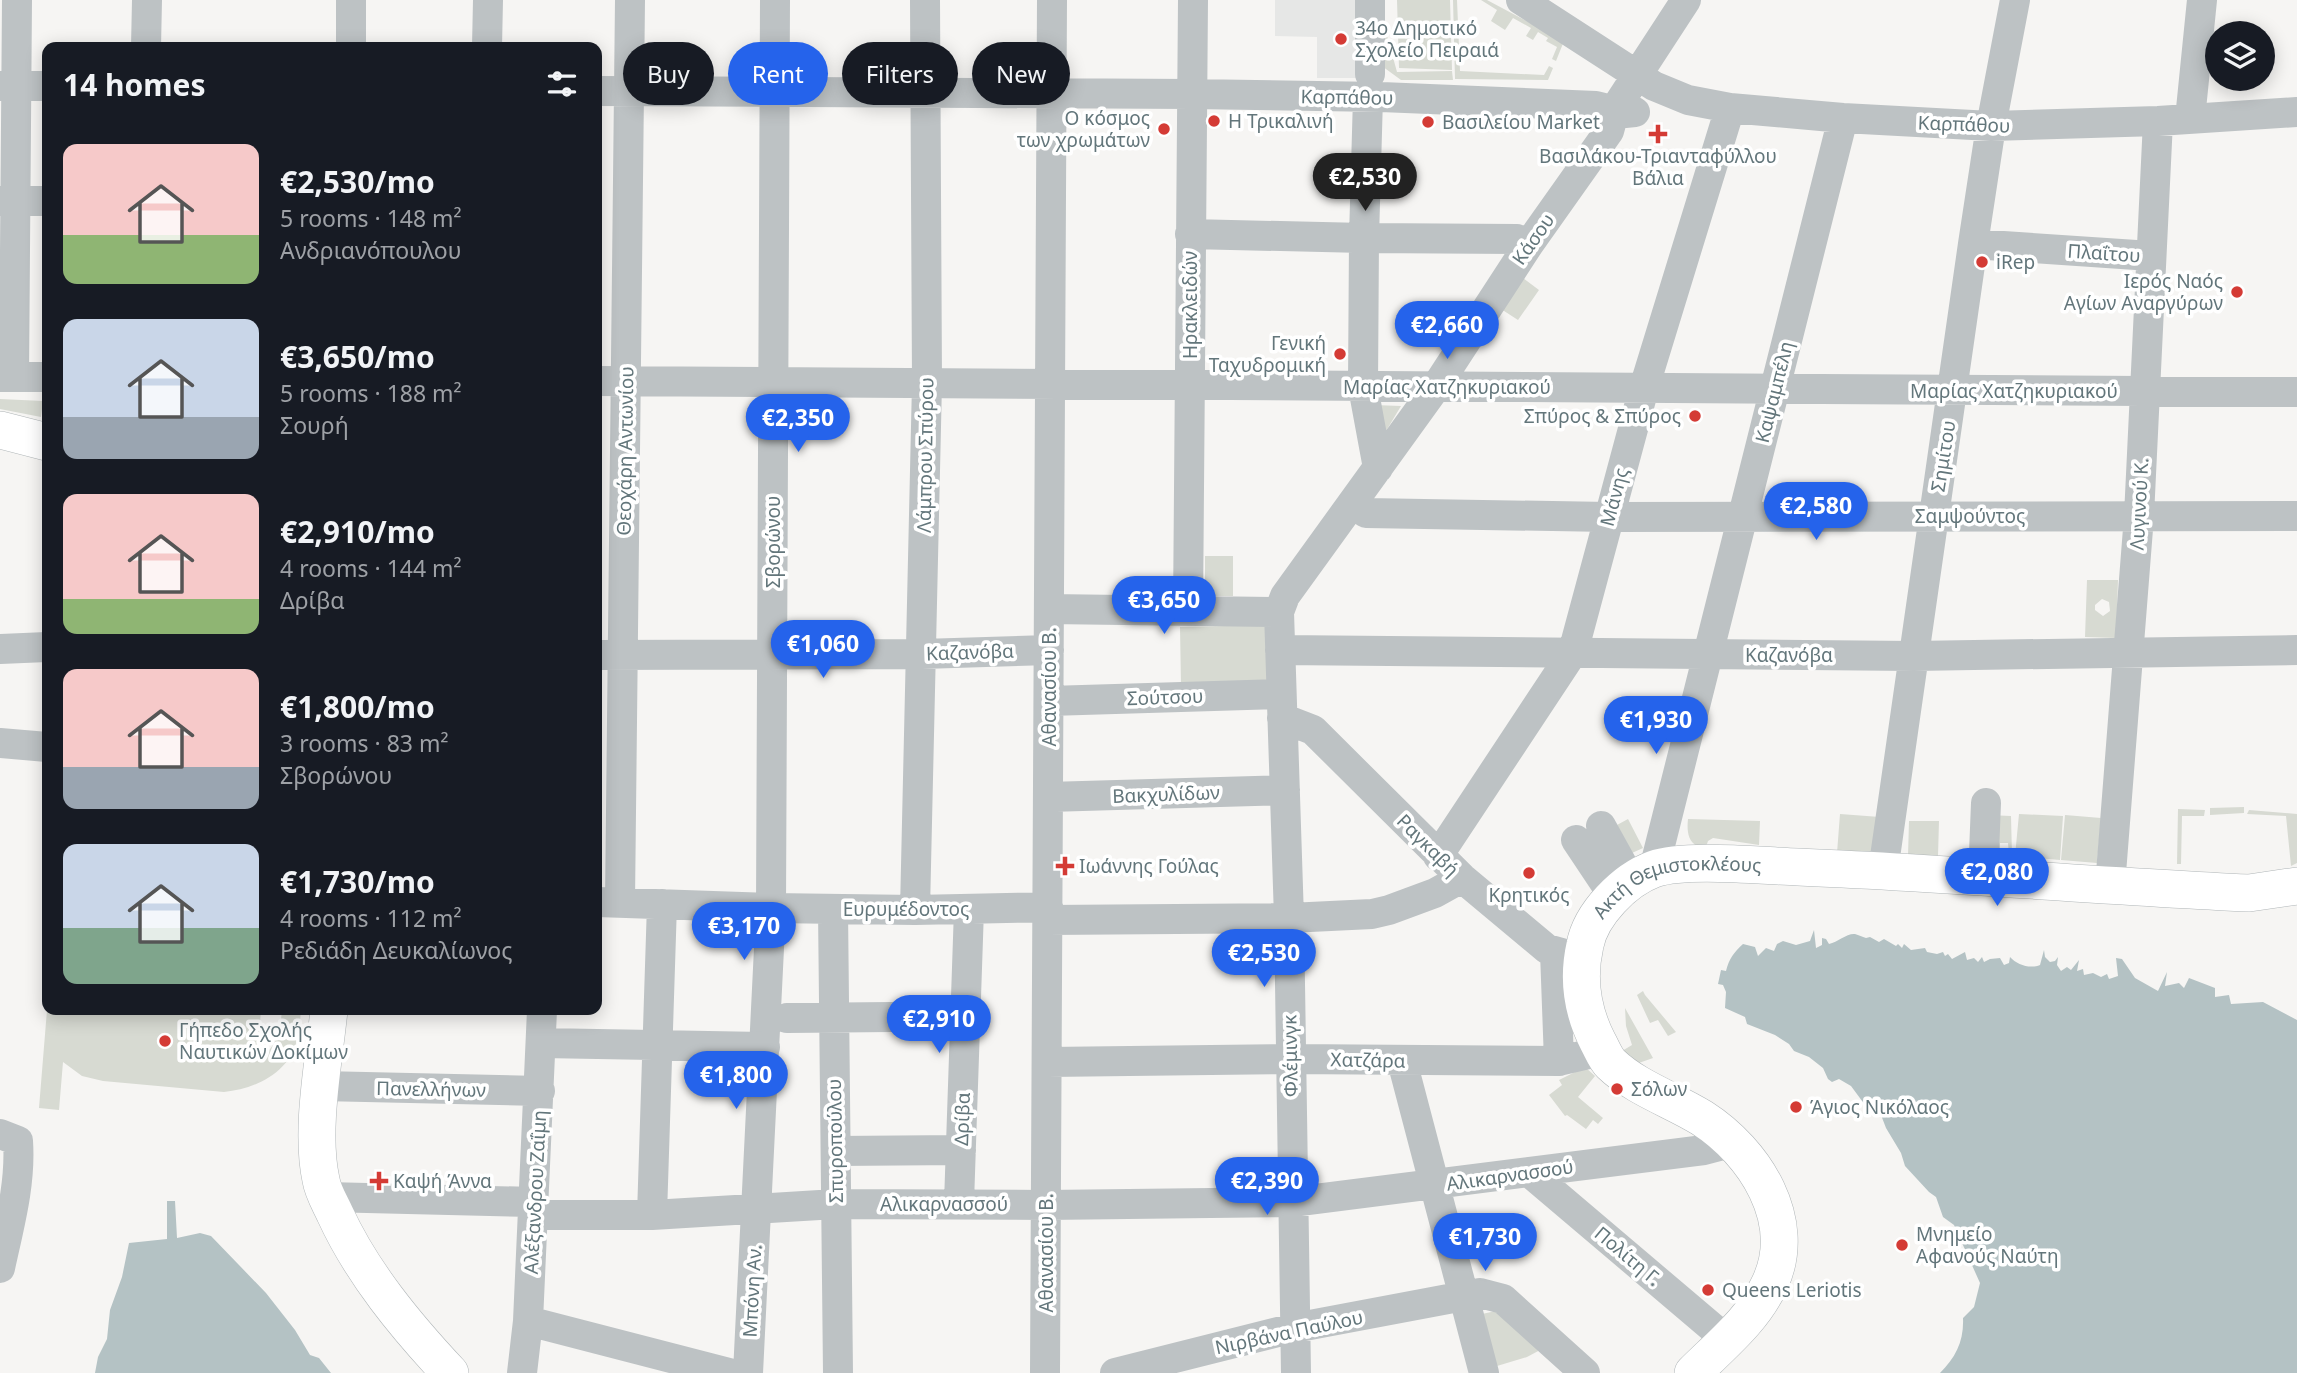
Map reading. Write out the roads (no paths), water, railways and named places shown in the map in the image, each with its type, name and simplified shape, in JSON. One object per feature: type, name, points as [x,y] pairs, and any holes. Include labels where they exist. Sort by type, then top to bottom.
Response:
[{"type":"main road","points":[[0,430],[42,441]]},
{"type":"main road","name":"Ακτή Θεμιστοκλέους","points":[[1693,1373],[1753,1311],[1770,1285],[1779,1248],[1779,1227],[1767,1191],[1753,1168],[1729,1141],[1704,1119],[1627,1076],[1611,1064],[1589,1024],[1583,1005],[1581,984],[1569,955],[1585,942],[1599,913],[1633,883],[1692,864],[1883,871],[2249,893],[2297,886]]},
{"type":"main road","points":[[328,1015],[321,1086],[318,1160],[321,1182],[349,1244],[412,1330],[450,1373]]},
{"type":"street","points":[[17,0],[8,86],[7,377],[42,377]]},
{"type":"street","points":[[146,42],[147,0]]},
{"type":"street","points":[[351,0],[351,42]]},
{"type":"street","points":[[487,42],[488,0]]},
{"type":"street","name":"Θεοχάρη Αντωνίου","points":[[630,0],[630,42]]},
{"type":"street","name":"Σβορώνου","points":[[775,0],[775,42]]},
{"type":"street","name":"Λάμπρου Σπύρου","points":[[925,0],[925,42]]},
{"type":"street","name":"Αθανασίου Β.","points":[[1052,0],[1052,42]]},
{"type":"street","name":"Ηρακλειδών","points":[[1188,611],[1193,0]]},
{"type":"street","points":[[1370,0],[1363,238],[1363,387],[1378,468]]},
{"type":"street","name":"Καρπάθου","points":[[1521,0],[1646,80],[1688,100],[1730,108],[1991,127],[2158,121],[2297,112]]},
{"type":"street","name":"Κάσου","points":[[1279,612],[1286,596],[1436,387],[1529,244],[1609,131],[1615,110],[1646,80],[1686,0]]},
{"type":"street","name":"Σημίτου","points":[[1883,871],[1973,244],[1991,127],[2015,0]]},
{"type":"street","points":[[2190,119],[2202,0]]},
{"type":"street","points":[[8,86],[42,86]]},
{"type":"street","name":"Καρπάθου","points":[[1070,93],[1191,94],[1369,86],[1552,105],[1596,106],[1615,110]]},
{"type":"street","name":"Καρπάθου","points":[[602,91],[623,92]]},
{"type":"street","name":"Θεοχάρη Αντωνίου","points":[[608,902],[611,381],[628,105]]},
{"type":"street","name":"Σβορώνου","points":[[756,1209],[771,908],[775,105]]},
{"type":"street","name":"Λάμπρου Σπύρου","points":[[915,910],[927,383],[925,105]]},
{"type":"street","name":"Αθανασίου Β.","points":[[1045,1373],[1052,105]]},
{"type":"street","name":"Μάνης","points":[[1438,856],[1573,652],[1644,388],[1730,108]]},
{"type":"street","name":"Καψαμπέλη","points":[[1633,883],[1709,655],[1843,118]]},
{"type":"street","name":"Λυγινού Κ.","points":[[2109,886],[2139,516],[2158,121]]},
{"type":"street","points":[[8,201],[42,201]]},
{"type":"street","points":[[1190,234],[1517,239],[1529,244]]},
{"type":"street","name":"Πλαΐτου","points":[[1973,244],[2151,256]]},
{"type":"street","name":"Μαρίας Χατζηκυριακού","points":[[611,381],[2297,393]]},
{"type":"street","name":"Σαμψούντος","points":[[1352,504],[1366,513],[1609,517],[2297,516]]},
{"type":"street","points":[[1049,609],[1279,612]]},
{"type":"street","name":"Φλέμινγκ","points":[[1279,612],[1289,918],[1296,1373]]},
{"type":"street","points":[[0,649],[42,647]]},
{"type":"street","name":"Καζανόβα","points":[[610,655],[922,654],[1049,650]]},
{"type":"street","name":"Καζανόβα","points":[[1280,650],[1914,656],[2297,650]]},
{"type":"street","name":"Σούτσου","points":[[1049,701],[1282,706]]},
{"type":"street","name":"Ραγκαβή","points":[[1282,706],[1312,730],[1462,878],[1547,949],[1569,955]]},
{"type":"street","points":[[0,743],[42,747]]},
{"type":"street","name":"Βακχυλίδων","points":[[1048,797],[1285,790]]},
{"type":"street","points":[[1986,803],[1994,878]]},
{"type":"street","points":[[1589,833],[1633,883]]},
{"type":"street","points":[[1994,878],[2004,843]]},
{"type":"street","name":"Ευρυμέδοντος","points":[[608,902],[771,908],[969,908],[1048,913],[1289,918],[1344,916],[1389,910],[1435,893],[1462,878]]},
{"type":"street","points":[[652,1215],[662,904]]},
{"type":"street","name":"Δρίβα","points":[[960,1203],[969,908]]},
{"type":"street","name":"Σπυροπούλου","points":[[833,909],[838,1373]]},
{"type":"street","points":[[1559,1061],[1569,955]]},
{"type":"street","name":"Αλέξανδρου Ζαΐμη","points":[[522,1373],[528,1321],[542,1015]]},
{"type":"street","points":[[787,1017],[892,1017]]},
{"type":"street","points":[[542,1043],[765,1047]]},
{"type":"street","name":"Χατζάρα","points":[[1048,1062],[1290,1059],[1559,1061],[1602,1051]]},
{"type":"street","points":[[1402,1060],[1484,1373]]},
{"type":"street","name":"Πανελλήνων","points":[[321,1086],[540,1091]]},
{"type":"street","points":[[0,1133],[18,1141],[19,1164],[14,1204],[0,1268]]},
{"type":"street","name":"Αλικαρνασσού","points":[[327,1196],[652,1215],[836,1204],[1292,1202],[1704,1150],[1729,1141]]},
{"type":"street","points":[[836,1151],[961,1150]]},
{"type":"street","name":"Πολίτη Γ.","points":[[1529,1172],[1727,1340]]},
{"type":"street","name":"Μπόνη Αν.","points":[[748,1373],[756,1209]]},
{"type":"street","name":"Νιρβάνα Παύλου","points":[[1115,1373],[1146,1369],[1294,1328],[1480,1293],[1503,1299],[1585,1373]]},
{"type":"street","points":[[528,1321],[729,1373]]},
{"type":"place","name":"34ο Δημοτικό Σχολείο Πειραιά","points":[[1341,39]]},
{"type":"place","name":"Η Τρικαλινή","points":[[1214,121]]},
{"type":"place","name":"Βασιλείου Market","points":[[1428,122]]},
{"type":"place","name":"Ο κόσμος των χρωμάτων","points":[[1164,129]]},
{"type":"place","name":"Βασιλάκου-Τριανταφύλλου Βάλια","points":[[1658,134]]},
{"type":"place","name":"iRep","points":[[1982,262]]},
{"type":"place","name":"Ιερός Ναός Αγίων Αναργύρων","points":[[2237,292]]},
{"type":"place","name":"Γενική Ταχυδρομική","points":[[1340,354]]},
{"type":"place","name":"Σπύρος & Σπύρος","points":[[1695,416]]},
{"type":"place","name":"Ιωάννης Γούλας","points":[[1065,866]]},
{"type":"place","name":"Κρητικός","points":[[1529,873]]},
{"type":"place","name":"Γήπεδο Σχολής Ναυτικών Δοκίμων","points":[[165,1041]]},
{"type":"place","name":"Σόλων","points":[[1617,1089]]},
{"type":"place","name":"Άγιος Νικόλαος","points":[[1796,1107]]},
{"type":"place","name":"Καψή Άννα","points":[[379,1181]]},
{"type":"place","name":"Μνημείο Αφανούς Ναύτη","points":[[1902,1245]]},
{"type":"place","name":"Queens Leriotis","points":[[1708,1290]]}]
